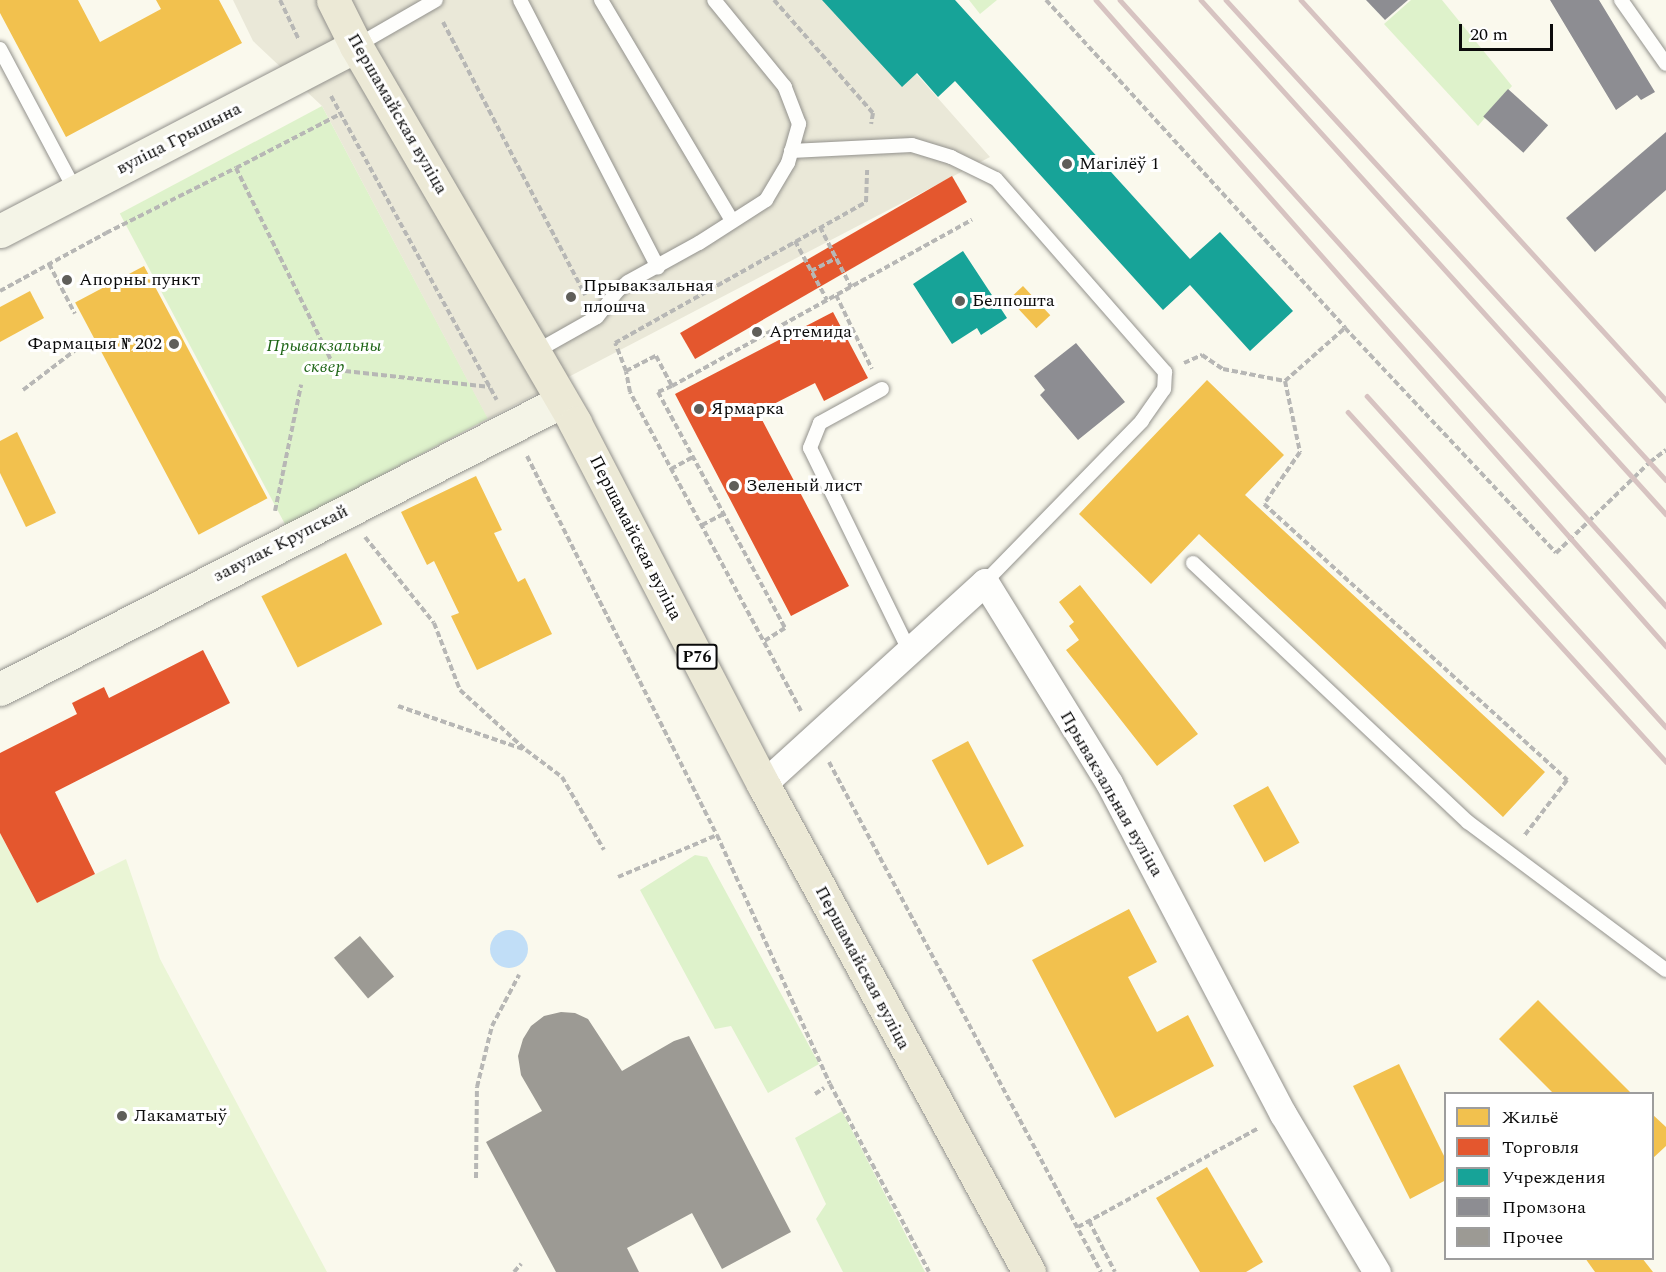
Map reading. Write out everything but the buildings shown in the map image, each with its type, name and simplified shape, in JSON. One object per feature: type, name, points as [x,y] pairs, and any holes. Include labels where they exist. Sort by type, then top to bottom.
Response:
[{"type":"main road","name":"Першамайская вуліца","points":[[333,0],[356,46],[562,401],[763,784],[1029,1272]]},
{"type":"main road","name":"вуліца Грышына","points":[[0,231],[356,46]]},
{"type":"main road","name":"завулак Крупскай","points":[[0,689],[267,551],[518,439],[562,401]]},
{"type":"street","points":[[763,784],[985,582]]},
{"type":"street","name":"Прывакзальная вуліца","points":[[985,582],[1109,783],[1283,1114],[1377,1272]]},
{"type":"lane","points":[[520,0],[658,267]]},
{"type":"lane","points":[[601,0],[732,221]]},
{"type":"lane","points":[[535,352],[597,316],[617,291],[766,200],[788,163],[799,124],[785,87],[714,0]]},
{"type":"lane","points":[[1621,0],[1666,64]]},
{"type":"lane","points":[[356,46],[434,1]]},
{"type":"lane","points":[[0,49],[76,192]]},
{"type":"lane","points":[[791,151],[912,145],[951,158],[996,179],[1165,372],[1164,389],[1142,421],[985,582]]},
{"type":"lane","points":[[882,389],[820,423],[810,448],[909,652]]},
{"type":"lane","points":[[1193,563],[1468,822],[1666,970]]},
{"type":"path","points":[[280,0],[315,69],[342,113],[518,439],[717,835],[830,1084],[929,1272]]},
{"type":"path","points":[[1046,0],[1345,328],[1556,553],[1650,462],[1666,450]]},
{"type":"path","points":[[434,1],[597,316],[615,343]]},
{"type":"path","points":[[0,291],[106,233],[342,113]]},
{"type":"path","points":[[236,168],[336,370],[490,387]]},
{"type":"path","points":[[764,640],[785,628],[658,392],[972,220]]},
{"type":"path","points":[[820,227],[851,287]]},
{"type":"path","points":[[795,241],[826,300]]},
{"type":"path","points":[[811,271],[836,258]]},
{"type":"path","points":[[49,264],[75,314]]},
{"type":"path","points":[[836,295],[882,389]]},
{"type":"path","points":[[1285,381],[1345,328]]},
{"type":"path","points":[[23,390],[87,341]]},
{"type":"path","points":[[1165,372],[1202,354],[1223,369],[1285,381]]},
{"type":"path","points":[[626,370],[656,356],[672,386]]},
{"type":"path","points":[[1285,381],[1300,452],[1264,504],[1567,780],[1511,853]]},
{"type":"path","points":[[267,551],[301,385]]},
{"type":"path","points":[[630,392],[1101,1272]]},
{"type":"path","points":[[671,469],[693,456]]},
{"type":"path","points":[[702,525],[724,513]]},
{"type":"path","points":[[363,534],[434,623],[460,690],[526,750],[562,777],[604,850]]},
{"type":"path","points":[[398,706],[526,750]]},
{"type":"path","points":[[618,877],[717,835]]},
{"type":"path","points":[[476,1178],[477,1086],[492,1026],[519,975]]},
{"type":"path","points":[[815,1094],[824,1089]]},
{"type":"path","points":[[1078,1227],[1283,1114]]},
{"type":"path","points":[[1089,1221],[1115,1272]]},
{"type":"path","points":[[514,1272],[521,1264]]},
{"type":"green space","points":[[969,0],[997,0],[980,14]]},
{"type":"green space","points":[[1411,0],[1442,0],[1512,86],[1478,126],[1384,24]]},
{"type":"green space","name":"Прывакзальны сквер","points":[[322,106],[488,419],[286,526],[120,214]]},
{"type":"green space","name":"Лакаматыў","points":[[0,833],[37,903],[126,859],[160,959],[327,1272],[0,1272]]},
{"type":"green space","points":[[695,855],[707,857],[819,1064],[768,1093],[731,1026],[715,1029],[640,890]]},
{"type":"green space","points":[[842,1111],[925,1272],[843,1272],[816,1219],[826,1204],[795,1138]]},
{"type":"shaded area","name":"Прывакзальная плошча","points":[[233,0],[851,0],[990,157],[488,419],[322,106],[253,41]]},
{"type":"water","points":[[509,930],[516,931],[522,936],[527,942],[527,956],[522,962],[516,967],[509,968],[502,967],[496,962],[491,956],[490,949],[491,942],[496,936],[502,931]]},
{"type":"railway","points":[[1096,0],[1666,646]]},
{"type":"railway","points":[[1120,0],[1666,606]]},
{"type":"railway","points":[[1201,0],[1666,514]]},
{"type":"railway","points":[[1226,0],[1666,480]]},
{"type":"railway","points":[[1301,0],[1666,400]]},
{"type":"railway","points":[[1367,396],[1666,727]]},
{"type":"railway","points":[[1348,412],[1666,762]]},
{"type":"place","name":"Магілёў 1","points":[[1067,164]]},
{"type":"place","name":"Апорны пункт","points":[[67,280]]},
{"type":"place","name":"Прывакзальная плошча","points":[[571,297]]},
{"type":"place","name":"Белпошта","points":[[960,301]]},
{"type":"place","name":"Артемида","points":[[757,332]]},
{"type":"place","name":"Фармацыя № 202","points":[[174,344]]},
{"type":"place","name":"Ярмарка","points":[[699,409]]},
{"type":"place","name":"Зеленый лист","points":[[734,486]]},
{"type":"place","name":"Лакаматыў","points":[[122,1116]]}]
